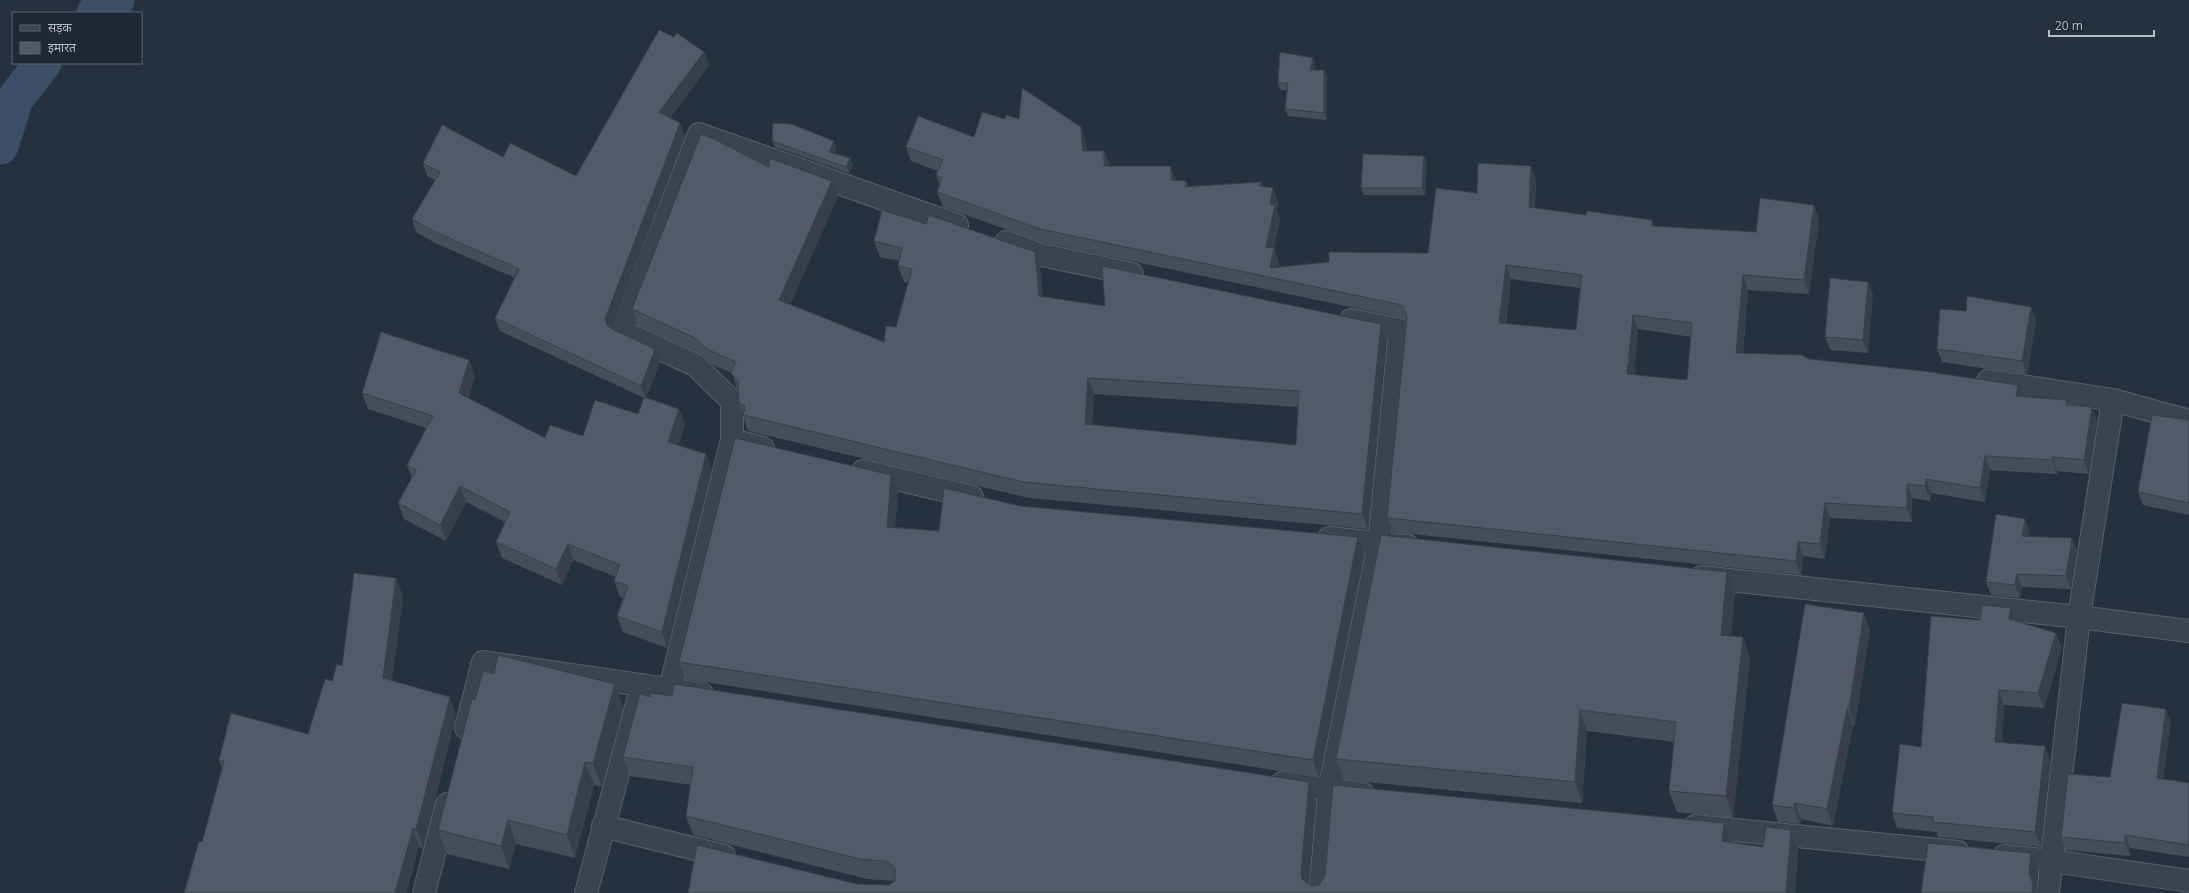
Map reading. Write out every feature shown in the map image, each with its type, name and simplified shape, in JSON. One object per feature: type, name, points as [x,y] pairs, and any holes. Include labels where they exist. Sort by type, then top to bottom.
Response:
[{"type":"street","points":[[670,689],[732,440],[732,401],[695,365],[622,331],[699,134],[1042,255],[1151,278]]},
{"type":"street","points":[[1320,893],[1329,791],[1379,543],[1400,330],[1330,315]]},
{"type":"street","points":[[1967,378],[2113,400],[2189,421]]},
{"type":"street","points":[[2048,893],[2079,617],[2113,400]]},
{"type":"street","points":[[732,440],[779,451]]},
{"type":"street","points":[[841,466],[988,501]]},
{"type":"street","points":[[1311,536],[1427,548]]},
{"type":"street","points":[[1682,575],[2079,617],[2189,631]]},
{"type":"street","points":[[462,747],[483,662],[725,697]]},
{"type":"street","points":[[586,893],[642,684]]},
{"type":"street","points":[[1259,780],[1329,791],[1385,796]]},
{"type":"street","points":[[424,893],[452,785]]},
{"type":"street","points":[[1678,825],[2052,861],[2189,881]]},
{"type":"street","points":[[603,826],[741,860]]},
{"type":"building","points":[[659,30],[674,37],[677,33],[704,52],[659,112],[680,123],[605,319],[607,325],[612,329],[655,349],[641,386],[495,318],[519,269],[431,230],[412,219],[440,172],[423,163],[442,125],[503,157],[510,143],[576,176]]},
{"type":"building","points":[[1280,52],[1313,58],[1310,70],[1324,70],[1324,113],[1285,109],[1288,83],[1278,83]]},
{"type":"building","points":[[1022,88],[1081,127],[1083,151],[1104,151],[1104,166],[1171,166],[1171,180],[1186,181],[1185,187],[1261,182],[1259,186],[1273,188],[1270,204],[1275,205],[1266,247],[1274,248],[1270,268],[1329,262],[1329,252],[1428,253],[1436,188],[1477,193],[1478,163],[1531,166],[1529,207],[1586,215],[1587,211],[1652,220],[1652,226],[1756,232],[1760,198],[1814,205],[1804,280],[1743,275],[1736,353],[1801,355],[1809,359],[1923,371],[2018,385],[2016,396],[2066,400],[2066,405],[2092,407],[2084,460],[2052,457],[2052,460],[1985,456],[1980,488],[1926,479],[1925,486],[1907,484],[1907,508],[1825,503],[1820,544],[1798,542],[1796,561],[1387,518],[1407,317],[1403,306],[1040,229],[937,192],[942,178],[936,175],[943,160],[906,147],[918,116],[974,137],[982,112],[1005,119],[1006,115],[1019,119]],"holes":[[[1506,265],[1582,275],[1576,330],[1499,323]],[[1633,315],[1692,323],[1687,380],[1627,374]]]},
{"type":"building","points":[[773,123],[791,124],[834,141],[829,152],[850,158],[846,167],[772,141]]},
{"type":"building","points":[[701,134],[769,167],[769,158],[832,181],[779,300],[884,342],[886,326],[896,327],[912,269],[898,266],[902,248],[874,241],[882,210],[926,224],[929,215],[1035,252],[1039,296],[1105,306],[1102,266],[1381,324],[1362,514],[1023,482],[743,415],[745,406],[739,403],[738,381],[731,373],[736,362],[707,349],[695,338],[632,309]],"holes":[[[1088,378],[1299,391],[1296,445],[1085,424]]]},
{"type":"building","points":[[1363,154],[1424,156],[1422,188],[1361,188]]},
{"type":"building","points":[[1830,278],[1868,282],[1863,340],[1825,337]]},
{"type":"building","points":[[1967,296],[2031,307],[2022,361],[1937,349],[1940,309],[1966,311]]},
{"type":"building","points":[[381,332],[469,360],[459,393],[545,438],[550,425],[583,436],[595,400],[638,414],[644,397],[679,409],[668,442],[706,454],[662,632],[617,616],[628,586],[614,581],[620,565],[568,544],[556,569],[496,542],[510,512],[460,486],[440,525],[398,503],[416,470],[407,465],[433,416],[362,393]]},
{"type":"building","points":[[2152,415],[2189,420],[2189,503],[2138,492]]},
{"type":"building","points":[[735,438],[891,475],[887,527],[939,531],[944,488],[1020,506],[1358,537],[1313,760],[679,662]]},
{"type":"building","points":[[1996,514],[2025,519],[2022,536],[2072,538],[2066,576],[2017,574],[2015,585],[1986,582]]},
{"type":"building","points":[[1381,535],[1727,572],[1721,635],[1743,637],[1726,796],[1669,791],[1676,722],[1580,710],[1575,782],[1336,759]]},
{"type":"building","points":[[354,573],[396,578],[383,678],[450,697],[416,829],[413,828],[395,893],[184,893],[199,841],[202,842],[224,761],[219,760],[231,713],[308,734],[325,679],[332,681],[337,664],[342,666]]},
{"type":"building","points":[[1805,604],[1864,613],[1849,709],[1847,709],[1827,809],[1795,803],[1794,808],[1772,805]]},
{"type":"building","points":[[1982,605],[2011,608],[2009,619],[2056,633],[2038,693],[1999,690],[1995,742],[2045,746],[2035,832],[1933,822],[1933,817],[1892,813],[1900,744],[1921,747],[1931,616],[1980,620]]},
{"type":"building","points":[[498,655],[615,684],[593,763],[585,762],[567,835],[508,820],[501,846],[438,830],[472,699],[475,700],[483,671],[494,674]]},
{"type":"building","points":[[674,684],[1309,782],[1301,873],[1302,879],[1312,886],[1319,885],[1325,875],[1333,785],[1724,823],[1722,841],[1763,847],[1766,827],[1791,830],[1786,893],[688,893],[697,845],[857,884],[889,885],[895,881],[895,869],[891,864],[885,861],[860,859],[686,816],[693,767],[623,757],[640,694],[650,697],[651,693],[672,696]]},
{"type":"building","points":[[2122,703],[2166,709],[2157,778],[2189,783],[2189,845],[2125,835],[2125,843],[2061,837],[2068,774],[2110,777]]},
{"type":"building","points":[[1928,843],[2031,853],[2029,873],[2033,884],[2032,893],[1921,893]]},
{"type":"waterway","points":[[97,12],[116,0]]},
{"type":"waterway","points":[[0,146],[15,99],[42,64]]}]
